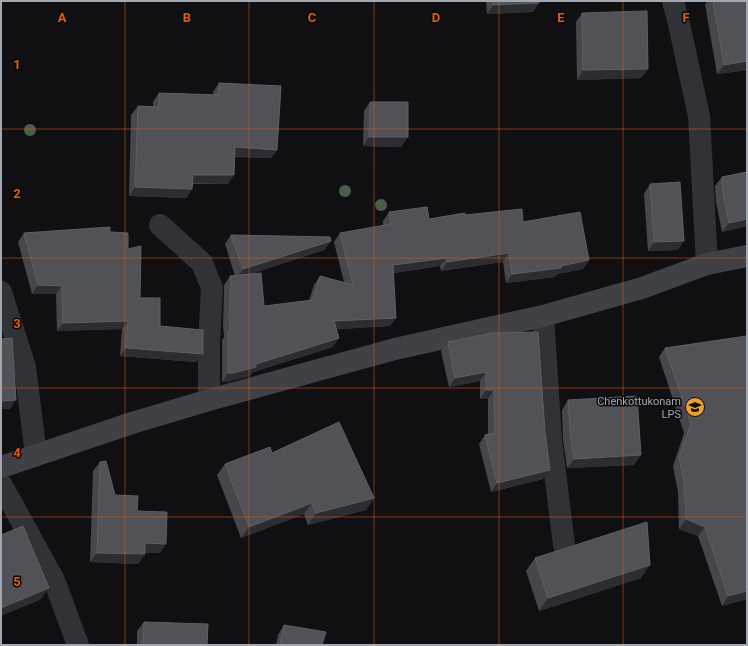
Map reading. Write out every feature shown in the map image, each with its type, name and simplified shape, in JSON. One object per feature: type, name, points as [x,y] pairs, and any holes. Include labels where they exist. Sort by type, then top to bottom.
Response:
[{"type":"main road","points":[[1,466],[132,423],[209,400],[395,349],[543,316],[642,288],[707,264],[747,256]]},
{"type":"street","points":[[673,1],[699,116],[707,264]]},
{"type":"street","points":[[160,225],[202,263],[212,288],[209,344],[209,400]]},
{"type":"street","points":[[1,292],[25,367],[36,455]]},
{"type":"street","points":[[543,316],[551,440],[564,545]]},
{"type":"street","points":[[1,484],[54,580],[78,645]]},
{"type":"building","points":[[493,1],[539,1],[539,3],[493,5]]},
{"type":"building","points":[[713,1],[747,1],[747,61],[724,65]]},
{"type":"building","points":[[647,11],[648,69],[583,70],[582,13]]},
{"type":"building","points":[[219,83],[281,86],[277,150],[235,147],[234,175],[193,175],[192,189],[135,187],[138,106],[159,107],[159,93],[219,95]]},
{"type":"building","points":[[370,102],[408,102],[408,137],[369,137]]},
{"type":"building","points":[[747,172],[747,219],[729,223],[723,193],[722,177]]},
{"type":"building","points":[[680,182],[684,241],[654,242],[650,184]]},
{"type":"building","points":[[427,207],[429,219],[465,213],[465,215],[522,209],[523,222],[580,212],[589,260],[561,266],[561,268],[512,274],[509,253],[447,262],[447,258],[393,265],[396,318],[334,321],[339,338],[256,364],[256,367],[228,373],[230,276],[261,273],[264,306],[313,300],[320,276],[353,285],[340,233],[391,224],[389,212]]},
{"type":"building","points":[[110,227],[110,232],[128,233],[128,249],[141,246],[140,298],[160,298],[160,326],[203,330],[203,354],[126,348],[128,321],[63,323],[62,286],[38,285],[24,233]]},
{"type":"building","points":[[231,235],[330,237],[331,241],[243,269]]},
{"type":"building","points":[[538,332],[545,432],[550,470],[497,483],[485,435],[495,433],[494,390],[486,390],[486,372],[455,378],[448,342],[492,333]]},
{"type":"building","points":[[747,336],[747,591],[728,596],[705,527],[686,519],[684,482],[679,457],[691,424],[665,348]]},
{"type":"building","points":[[12,338],[16,400],[1,401],[1,339]]},
{"type":"building","points":[[637,396],[641,455],[574,459],[568,400]]},
{"type":"building","points":[[339,422],[374,498],[316,513],[312,503],[249,527],[225,464],[270,447],[272,453]]},
{"type":"building","points":[[106,461],[115,495],[138,496],[137,511],[167,512],[166,544],[145,543],[145,554],[97,553],[100,462]]},
{"type":"building","points":[[647,522],[650,565],[548,598],[535,558]]},
{"type":"building","points":[[23,526],[49,588],[1,608],[1,535]]},
{"type":"building","points":[[144,622],[208,624],[207,645],[143,645]]},
{"type":"building","points":[[284,625],[326,632],[322,645],[280,645]]},
{"type":"place","name":"Chenkottukonam LPS","points":[[695,407]]}]
